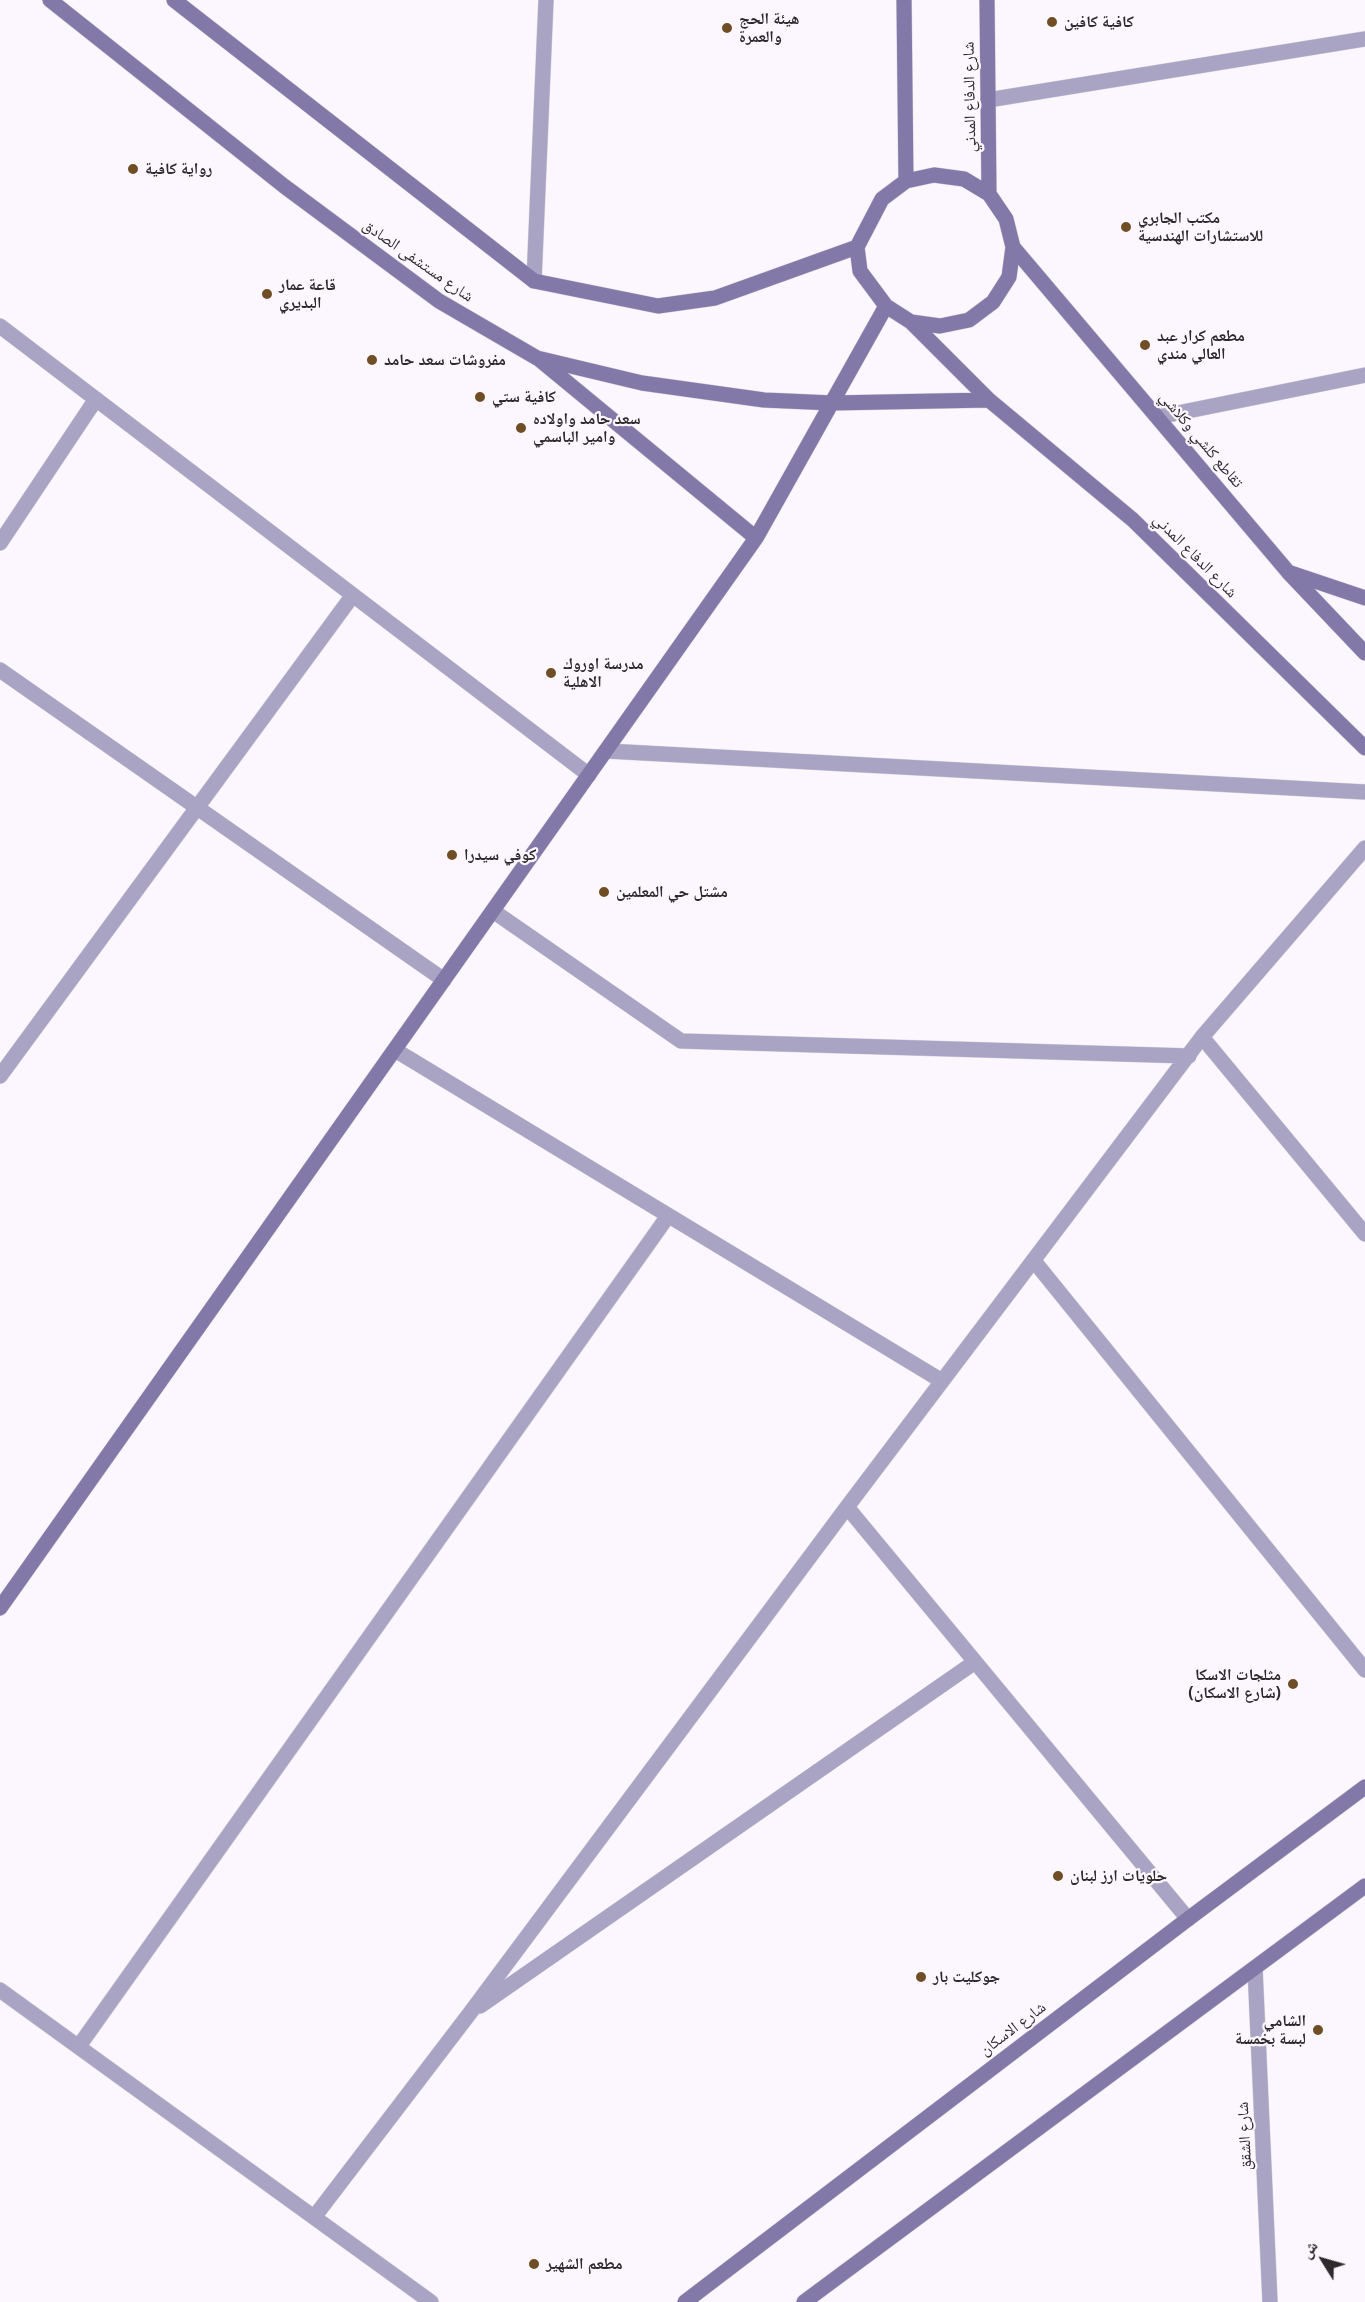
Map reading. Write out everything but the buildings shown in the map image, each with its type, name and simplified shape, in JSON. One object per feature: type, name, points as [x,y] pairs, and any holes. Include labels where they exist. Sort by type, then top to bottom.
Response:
[{"type":"street","name":"شارع مستشفى الصادق","points":[[50,0],[284,186],[439,302],[537,358],[642,383],[764,400],[832,404],[989,400]]},
{"type":"street","points":[[174,0],[534,281],[658,306],[715,298],[857,247]]},
{"type":"street","points":[[534,281],[546,0]]},
{"type":"street","points":[[904,0],[906,181]]},
{"type":"street","name":"شارع الدفاع المدني","points":[[987,0],[989,195]]},
{"type":"street","points":[[988,100],[1365,39]]},
{"type":"street","points":[[934,175],[964,179],[989,195],[1006,219],[1013,247],[1008,277],[993,302],[969,320],[940,326],[911,322],[886,306],[860,271],[857,247],[882,199],[906,181],[934,175]]},
{"type":"street","name":"تقاطع كلشي وكلاشي","points":[[1013,247],[1289,573],[1365,653]]},
{"type":"street","points":[[0,1608],[756,538],[886,306]]},
{"type":"street","name":"شارع الدفاع المدني","points":[[911,322],[989,400],[1133,520],[1365,748]]},
{"type":"street","points":[[0,326],[588,775]]},
{"type":"street","points":[[537,358],[756,538]]},
{"type":"street","points":[[1158,417],[1365,375]]},
{"type":"street","points":[[0,543],[96,399]]},
{"type":"street","points":[[1289,573],[1365,598]]},
{"type":"street","points":[[0,1076],[353,595]]},
{"type":"street","points":[[0,670],[444,980]]},
{"type":"street","points":[[607,751],[1365,792]]},
{"type":"street","points":[[315,2216],[470,2013],[847,1507],[1202,1037],[1365,848]]},
{"type":"street","points":[[493,911],[681,1041],[1189,1056]]},
{"type":"street","points":[[1202,1037],[1365,1234]]},
{"type":"street","points":[[395,1050],[942,1381]]},
{"type":"street","points":[[79,2046],[668,1216]]},
{"type":"street","points":[[1034,1261],[1365,1670]]},
{"type":"street","points":[[847,1507],[1188,1919]]},
{"type":"street","points":[[470,2013],[975,1662]]},
{"type":"street","name":"شارع الاسكان","points":[[685,2302],[1365,1787]]},
{"type":"street","points":[[804,2302],[1365,1886]]},
{"type":"street","name":"شارع الشقق","points":[[1255,1968],[1270,2302]]},
{"type":"street","points":[[0,1990],[431,2302]]},
{"type":"place","name":"كافية كافين","points":[[1052,22]]},
{"type":"place","name":"هيئة الحج والعمرة","points":[[727,28]]},
{"type":"place","name":"رواية كافية","points":[[133,169]]},
{"type":"place","name":"مكتب الجابري للاستشارات الهندسية","points":[[1126,227]]},
{"type":"place","name":"قاعة عمار البديري","points":[[267,294]]},
{"type":"place","name":"مطعم كرار عبد العالي مندي","points":[[1145,345]]},
{"type":"place","name":"مفروشات سعد حامد","points":[[372,360]]},
{"type":"place","name":"كافية ستي","points":[[480,397]]},
{"type":"place","name":"سعد حامد واولاده وامير الباسمي","points":[[521,428]]},
{"type":"place","name":"مدرسة اوروك الاهلية","points":[[551,673]]},
{"type":"place","name":"كوفي سيدرا","points":[[452,855]]},
{"type":"place","name":"مشتل حي المعلمين","points":[[604,892]]},
{"type":"place","name":"مثلجات الاسكا (شارع الاسكان)","points":[[1293,1684]]},
{"type":"place","name":"حلويات ارز لبنان","points":[[1058,1876]]},
{"type":"place","name":"جوكليت بار","points":[[921,1977]]},
{"type":"place","name":"الشامي لبسة بخمسة","points":[[1318,2030]]},
{"type":"place","name":"مطعم الشهير","points":[[534,2264]]}]
